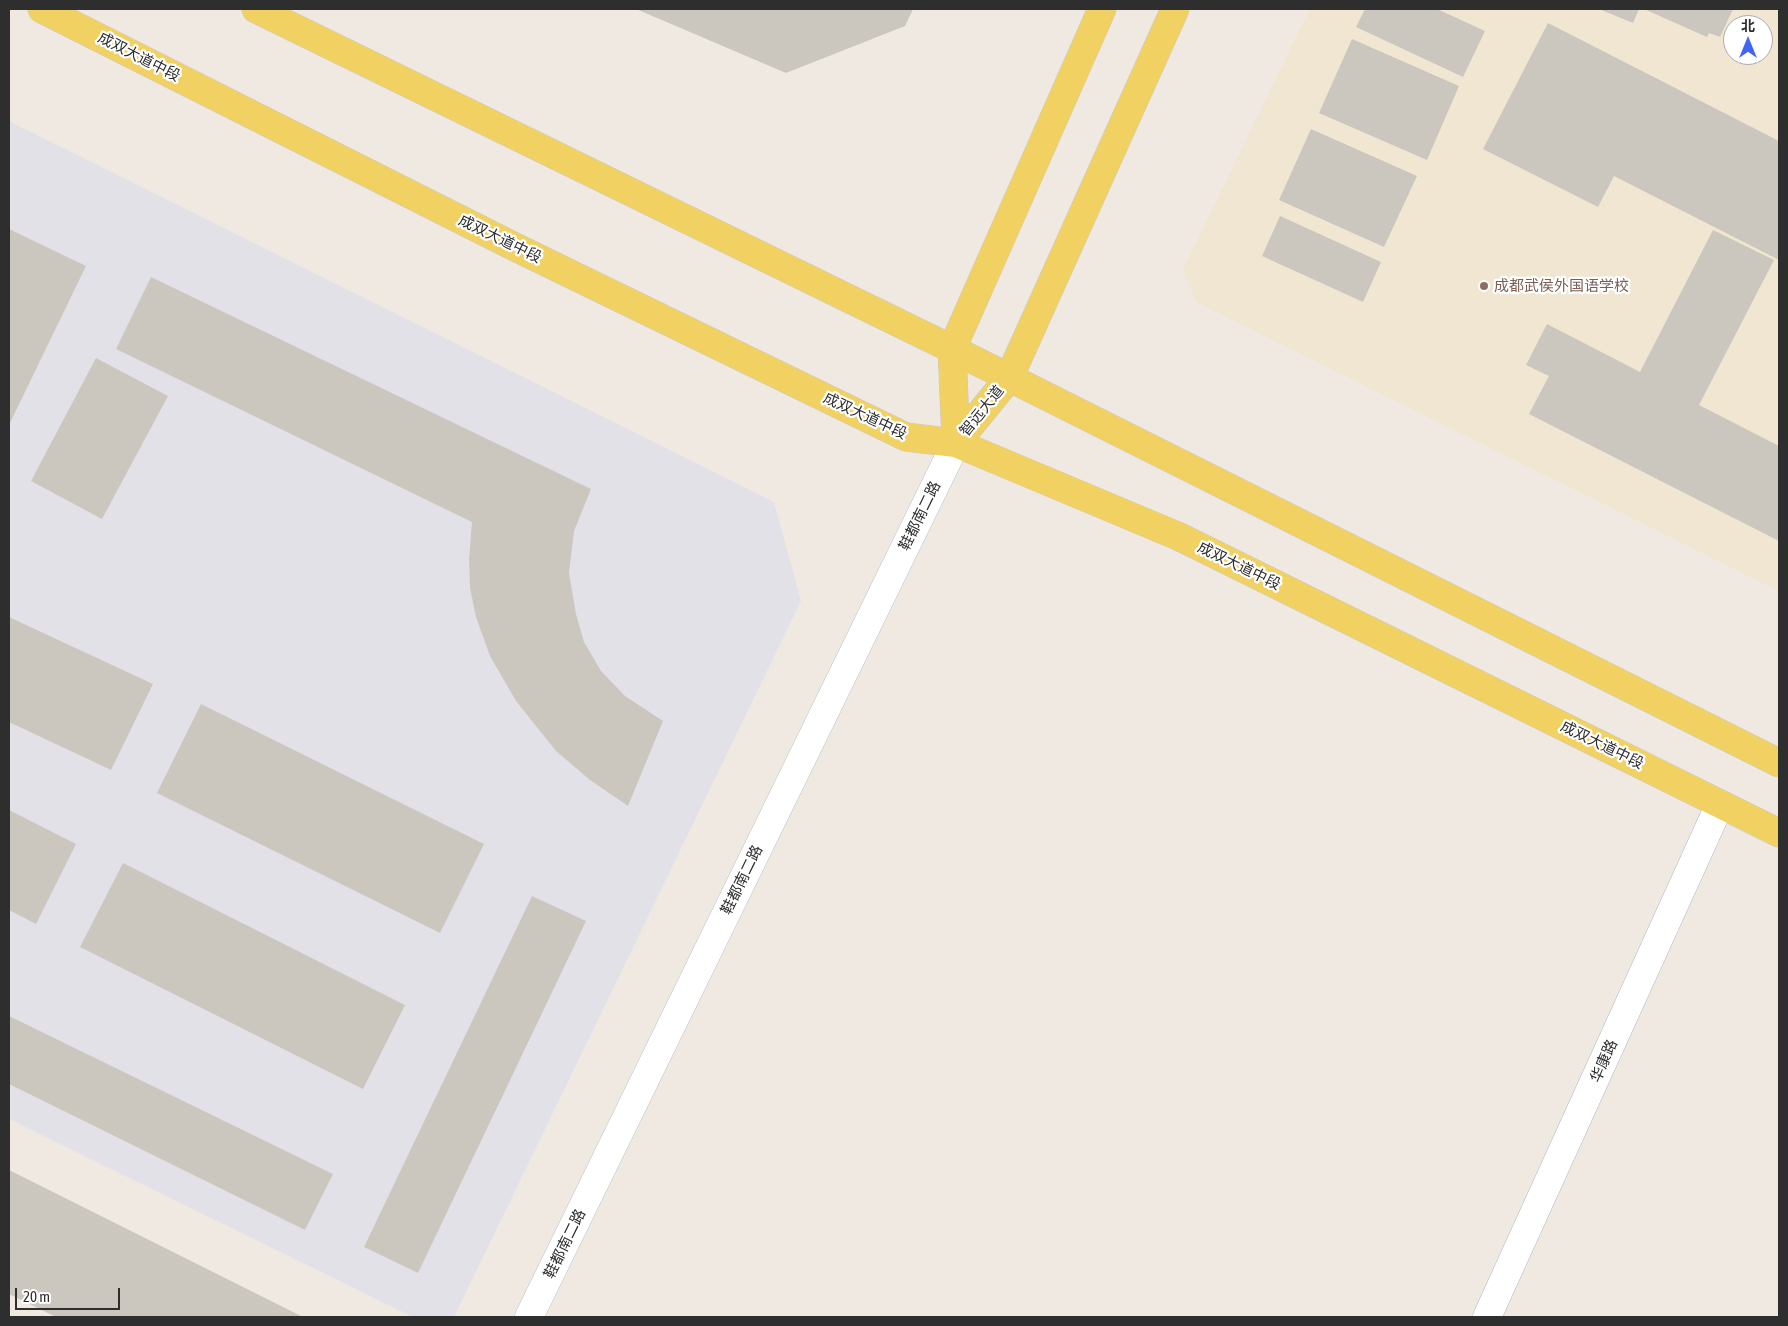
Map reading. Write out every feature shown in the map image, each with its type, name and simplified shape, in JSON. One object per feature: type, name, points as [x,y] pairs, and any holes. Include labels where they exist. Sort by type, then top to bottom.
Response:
[{"type":"main road","name":"成双大道中段","points":[[42,9],[515,247],[906,437],[956,443],[1180,537],[1779,833]]},
{"type":"main road","points":[[256,9],[1009,378],[1779,763]]},
{"type":"main road","name":"智远大道","points":[[956,443],[952,350],[1102,9]]},
{"type":"main road","name":"智远大道","points":[[956,443],[1009,378],[1175,9]]},
{"type":"street","name":"鞋都南二路","points":[[529,1317],[956,443]]},
{"type":"street","name":"华康路","points":[[1487,1317],[1720,804]]},
{"type":"shaded area","name":"成都武侯外国语学校","points":[[1310,9],[1779,9],[1779,591],[1196,302],[1183,269]]},
{"type":"shaded area","points":[[9,121],[774,502],[801,601],[454,1317],[413,1317],[9,1119]]},
{"type":"building","points":[[636,9],[913,9],[905,26],[786,73]]},
{"type":"building","points":[[1365,9],[1437,9],[1485,31],[1463,77],[1356,27]]},
{"type":"building","points":[[1599,9],[1639,9],[1633,23]]},
{"type":"building","points":[[1644,9],[1733,9],[1730,15],[1723,15],[1723,31],[1720,37],[1709,33],[1707,37]]},
{"type":"building","points":[[1548,23],[1779,141],[1779,260],[1614,176],[1598,207],[1483,149]]},
{"type":"building","points":[[1352,39],[1459,86],[1427,160],[1319,113]]},
{"type":"building","points":[[1311,129],[1417,176],[1384,247],[1279,200]]},
{"type":"building","points":[[1280,216],[1381,262],[1363,302],[1262,256]]},
{"type":"building","points":[[9,229],[86,266],[9,425]]},
{"type":"building","points":[[1713,230],[1774,260],[1699,405],[1779,446],[1779,541],[1529,414],[1549,376],[1526,365],[1547,324],[1640,372]]},
{"type":"building","points":[[151,277],[591,489],[574,531],[569,573],[576,614],[584,642],[601,671],[625,696],[663,721],[628,806],[590,780],[556,751],[516,701],[490,656],[476,617],[470,588],[469,559],[472,522],[116,349]]},
{"type":"building","points":[[96,358],[168,396],[102,519],[31,481]]},
{"type":"building","points":[[9,617],[153,684],[111,770],[9,722]]},
{"type":"building","points":[[201,704],[484,844],[440,933],[157,793]]},
{"type":"building","points":[[9,810],[76,844],[36,924],[9,910]]},
{"type":"building","points":[[123,863],[405,1005],[363,1089],[80,947]]},
{"type":"building","points":[[532,896],[586,921],[418,1273],[364,1247]]},
{"type":"building","points":[[9,1016],[333,1174],[305,1230],[9,1084]]},
{"type":"building","points":[[9,1170],[303,1317],[56,1317],[9,1294]]},
{"type":"place","name":"成都武侯外国语学校","points":[[1484,286]]}]
